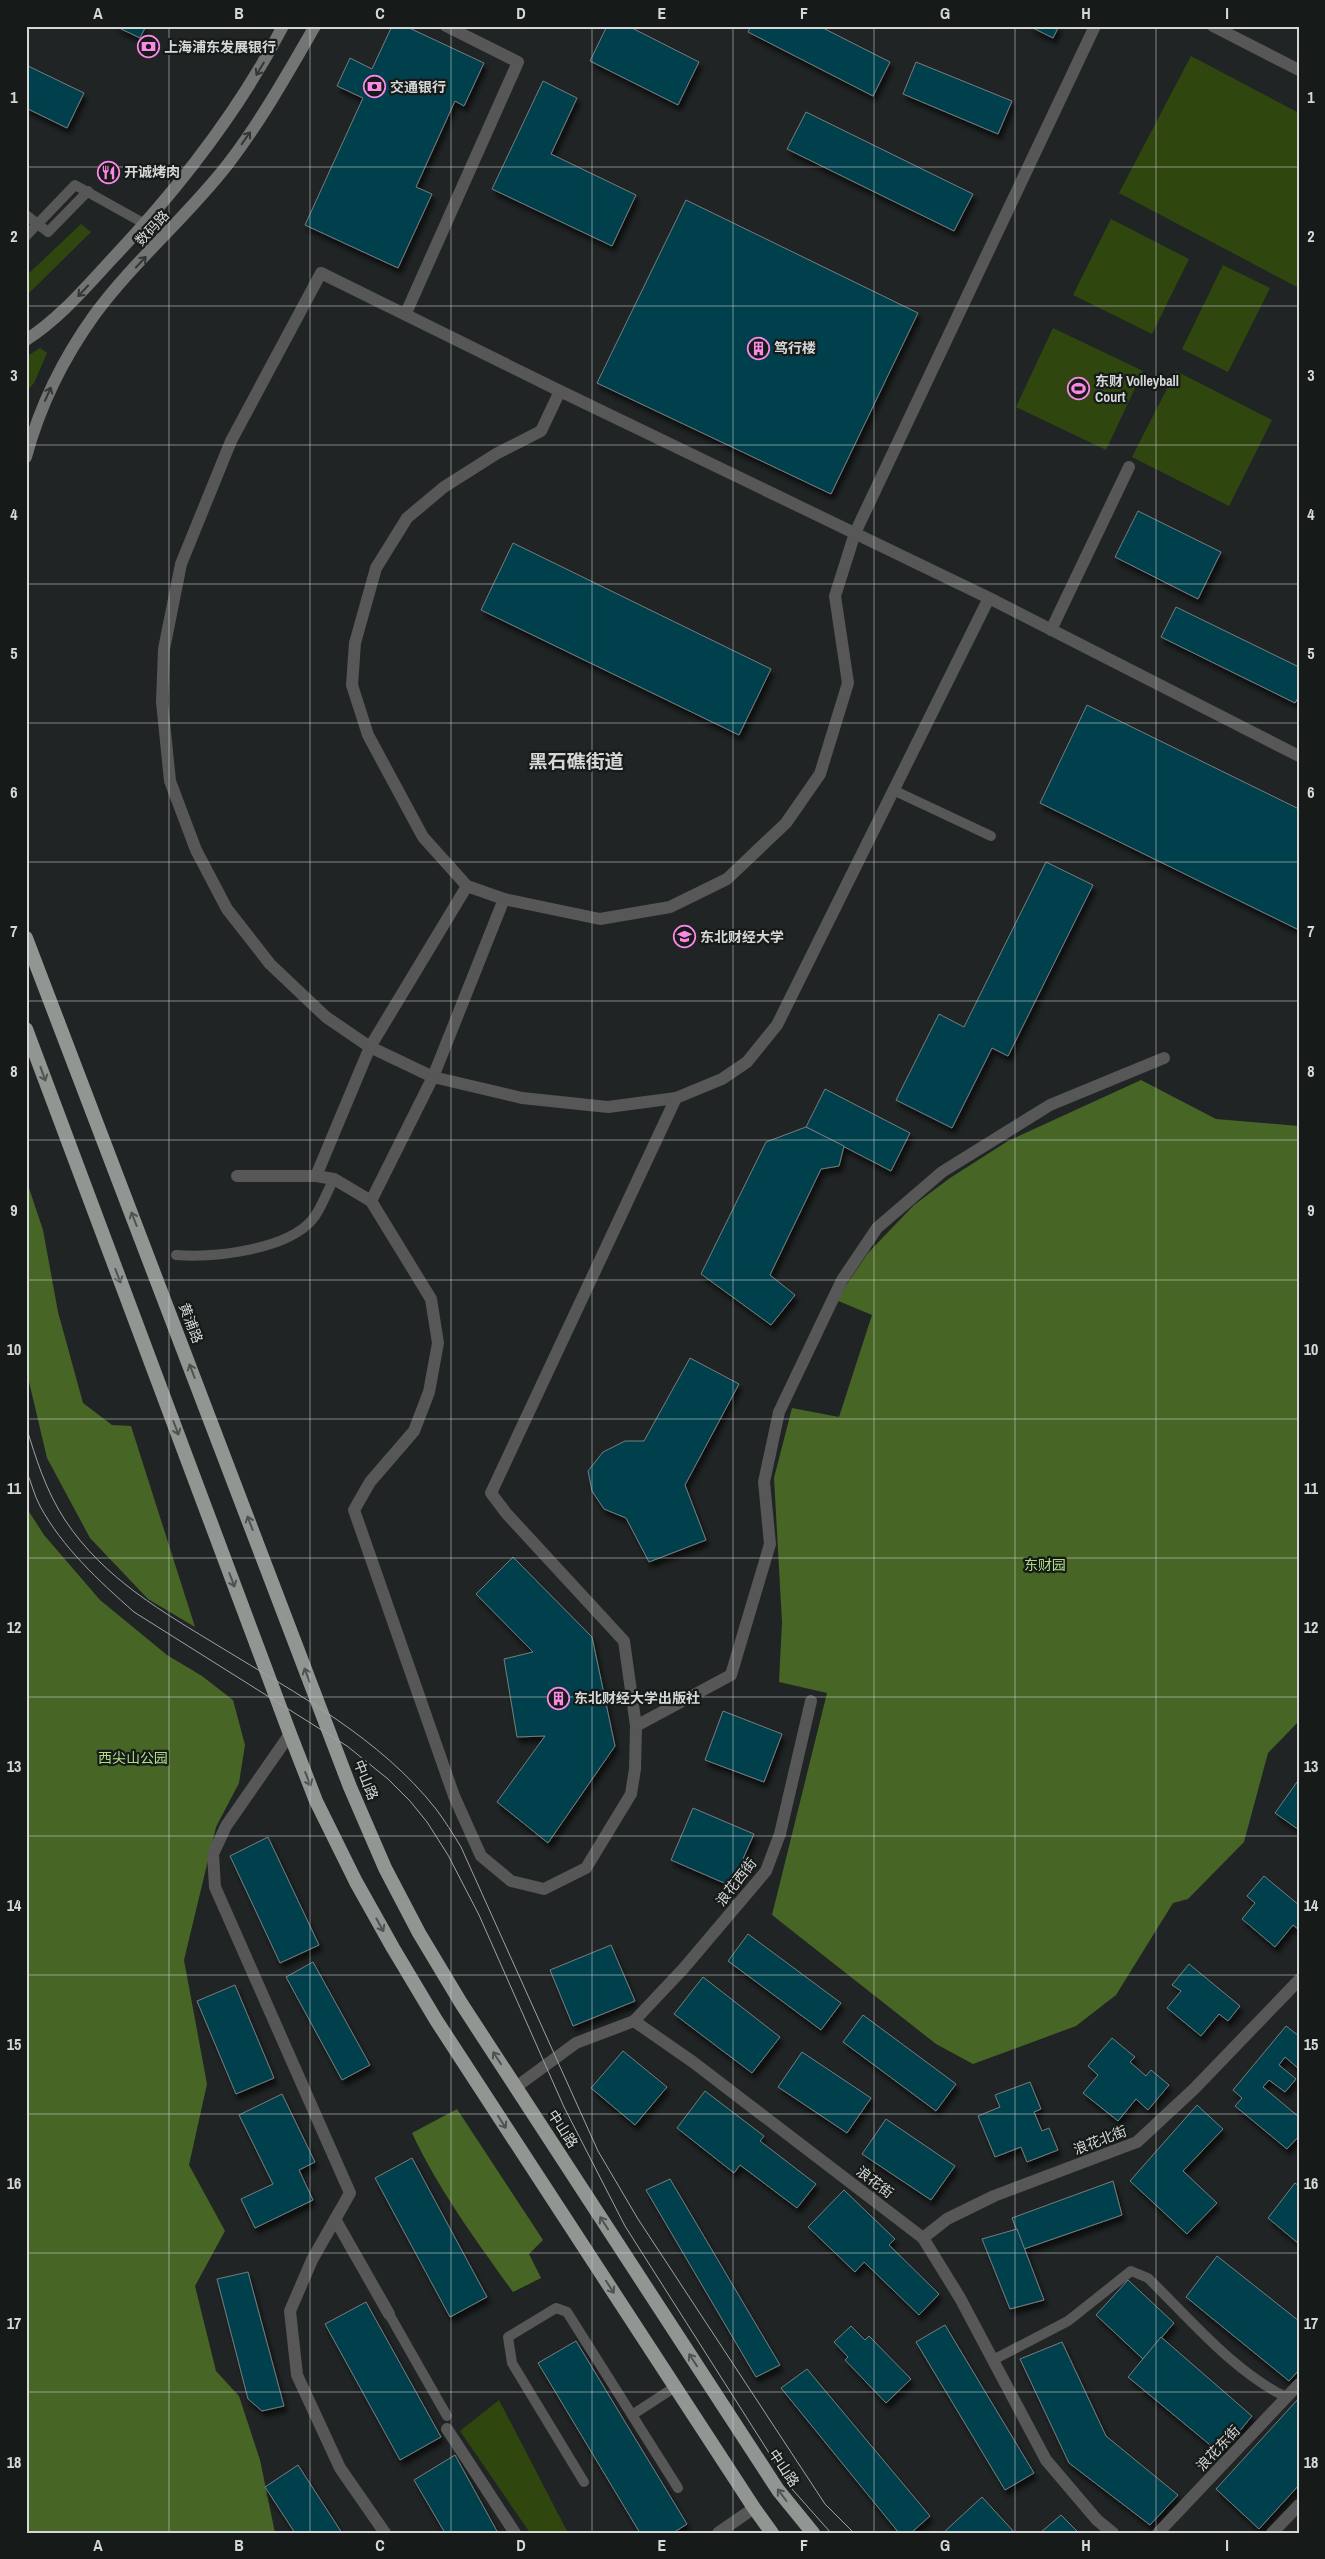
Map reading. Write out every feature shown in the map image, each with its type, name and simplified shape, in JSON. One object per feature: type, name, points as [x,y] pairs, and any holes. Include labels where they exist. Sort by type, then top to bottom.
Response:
[{"type":"highway","name":"黄浦路","points":[[26,938],[325,1720]]},
{"type":"highway","points":[[26,1029],[290,1734],[320,1809],[356,1882],[392,1948],[441,2028],[772,2533]]},
{"type":"highway","name":"中山路","points":[[325,1720],[385,1868],[419,1933],[516,2087],[778,2490],[814,2533]]},
{"type":"main road","name":"数码路","points":[[26,340],[67,309],[168,198],[238,105],[284,26]]},
{"type":"main road","name":"数码路","points":[[26,457],[48,393],[69,354],[96,314],[227,164],[259,119],[315,26]]},
{"type":"main road","points":[[26,419],[40,416]]},
{"type":"street","points":[[406,314],[518,62],[446,26]]},
{"type":"street","points":[[560,391],[541,431],[496,454],[444,487],[407,518],[376,568],[355,643],[352,685],[368,735],[423,837],[467,886],[504,899],[600,919],[670,907],[726,879],[786,823],[820,774],[848,683],[835,596],[855,533],[1095,26]]},
{"type":"street","points":[[1213,26],[1299,70]]},
{"type":"street","points":[[989,598],[777,1025],[747,1062],[722,1079],[676,1098],[608,1107],[522,1098],[433,1077],[370,1047],[326,1017],[270,964],[227,909],[196,850],[170,781],[162,702],[164,649],[181,564],[231,441],[321,273],[560,391],[989,598],[1299,756]]},
{"type":"street","points":[[1051,630],[1129,467]]},
{"type":"street","points":[[316,1176],[370,1047],[467,886]]},
{"type":"street","points":[[372,1201],[433,1077],[504,899]]},
{"type":"street","points":[[636,1726],[731,1675],[770,1544],[764,1482],[779,1412],[842,1280],[877,1228],[942,1172],[1050,1105],[1164,1058]]},
{"type":"street","points":[[237,1176],[316,1176],[334,1179],[372,1201],[431,1299],[438,1343],[429,1392],[414,1431],[370,1482],[354,1510],[454,1796],[481,1856],[511,1881],[544,1889],[586,1868],[631,1794],[635,1769],[636,1726],[624,1641],[506,1512],[491,1493],[676,1098]]},
{"type":"street","name":"浪花西街","points":[[634,2021],[684,1968],[766,1872],[780,1834],[811,1701]]},
{"type":"street","points":[[290,1734],[226,1826],[214,1854],[216,1887],[350,2193],[312,2260],[290,2311],[297,2375],[340,2468],[385,2533]]},
{"type":"street","name":"浪花北街","points":[[923,2238],[946,2219],[994,2196],[1137,2142],[1194,2089],[1299,1980]]},
{"type":"street","points":[[516,2087],[576,2043],[634,2021]]},
{"type":"street","name":"浪花街","points":[[634,2021],[693,2062],[923,2238],[960,2298],[1046,2460],[1097,2520],[1113,2533]]},
{"type":"street","points":[[335,2219],[389,2314]]},
{"type":"street","name":"浪花东街","points":[[1158,2533],[1299,2384]]},
{"type":"street","points":[[447,2423],[515,2533]]},
{"type":"street","points":[[1272,2533],[1299,2505]]},
{"type":"street","points":[[718,2533],[754,2508]]},
{"type":"lane","points":[[26,236],[75,185],[145,224]]},
{"type":"lane","points":[[26,215],[38,225]]},
{"type":"lane","points":[[893,790],[991,836]]},
{"type":"lane","points":[[176,1255],[192,1256],[251,1249],[283,1239],[302,1229],[314,1219],[334,1179]]},
{"type":"lane","points":[[993,2360],[1068,2322],[1131,2271],[1148,2278],[1241,2368],[1266,2388],[1286,2397]]},
{"type":"lane","points":[[584,2482],[512,2363],[508,2337],[556,2308],[567,2312],[678,2488]]},
{"type":"lane","points":[[389,2314],[447,2423]]},
{"type":"lane","points":[[632,2415],[675,2387]]},
{"type":"green space","points":[[1191,56],[1299,113],[1299,288],[1119,193]]},
{"type":"green space","points":[[1111,219],[1189,259],[1152,334],[1073,295]]},
{"type":"green space","points":[[81,224],[91,232],[26,296],[26,276]]},
{"type":"green space","points":[[1223,265],[1270,288],[1228,372],[1182,349]]},
{"type":"green space","name":"东财 Volleyball Court","points":[[1053,328],[1143,371],[1106,450],[1016,407]]},
{"type":"green space","points":[[40,348],[47,353],[34,383],[26,392],[26,357]]},
{"type":"green space","points":[[1176,371],[1272,420],[1229,506],[1132,457]]},
{"type":"green space","name":"东财园","points":[[1141,1080],[1216,1119],[1299,1126],[1299,1721],[1268,1753],[1244,1842],[1188,1899],[1173,1903],[1116,1995],[1076,2026],[973,2064],[936,2044],[772,1915],[827,1693],[779,1682],[782,1622],[774,1478],[792,1408],[839,1417],[872,1315],[836,1300],[868,1253],[914,1205],[950,1178],[1008,1141]]},
{"type":"green space","points":[[26,1179],[43,1230],[58,1312],[83,1403],[112,1425],[131,1426],[195,1627],[148,1599],[90,1538],[47,1458],[26,1369]]},
{"type":"green space","name":"西尖山公园","points":[[26,1507],[44,1535],[100,1600],[167,1655],[202,1676],[233,1700],[245,1745],[239,1783],[216,1827],[184,1960],[207,2084],[189,2165],[225,2231],[195,2286],[216,2371],[239,2396],[260,2460],[275,2533],[26,2533]]},
{"type":"green space","points":[[457,2109],[543,2240],[529,2254],[541,2278],[513,2292],[446,2195],[412,2133]]},
{"type":"green space","points":[[499,2400],[568,2533],[530,2533],[460,2431]]},
{"type":"building","points":[[115,26],[146,26],[140,38]]},
{"type":"building","points":[[392,26],[405,26],[484,63],[464,106],[455,101],[416,187],[432,194],[398,268],[305,225],[363,98],[337,86],[350,58],[372,69]]},
{"type":"building","points":[[607,26],[628,26],[699,62],[678,105],[590,61]]},
{"type":"building","points":[[751,26],[819,26],[890,62],[873,96],[748,32]]},
{"type":"building","points":[[1029,26],[1059,26],[1053,38]]},
{"type":"building","points":[[916,62],[1012,101],[998,134],[903,94]]},
{"type":"building","points":[[26,65],[84,93],[67,128],[26,108]]},
{"type":"building","points":[[543,81],[577,98],[551,154],[636,195],[612,246],[492,189]]},
{"type":"building","points":[[806,112],[973,194],[954,231],[787,149]]},
{"type":"building","name":"笃行楼","points":[[686,200],[918,313],[831,494],[597,383]]},
{"type":"building","points":[[1138,511],[1221,552],[1198,599],[1115,557]]},
{"type":"building","points":[[513,543],[771,669],[739,735],[481,610]]},
{"type":"building","points":[[1176,607],[1299,667],[1299,696],[1295,703],[1161,637]]},
{"type":"building","points":[[1087,705],[1299,809],[1299,930],[1040,803]]},
{"type":"building","points":[[1046,862],[1093,885],[1008,1056],[992,1048],[952,1128],[896,1100],[939,1014],[964,1027]]},
{"type":"building","points":[[825,1089],[910,1133],[891,1171],[806,1127]]},
{"type":"building","points":[[806,1127],[844,1146],[839,1166],[821,1169],[770,1275],[795,1295],[771,1325],[701,1274],[766,1142]]},
{"type":"building","points":[[690,1358],[739,1384],[685,1485],[706,1540],[649,1562],[626,1518],[604,1509],[592,1491],[588,1471],[603,1452],[625,1441],[644,1441]]},
{"type":"building","name":"东北财经大学出版社","points":[[513,1557],[592,1637],[615,1746],[548,1843],[497,1802],[545,1736],[517,1737],[504,1659],[533,1652],[476,1594]]},
{"type":"building","points":[[723,1711],[782,1734],[764,1782],[705,1760]]},
{"type":"building","points":[[1297,1782],[1299,1783],[1299,1830],[1275,1813]]},
{"type":"building","points":[[693,1808],[754,1834],[731,1886],[671,1860]]},
{"type":"building","points":[[268,1837],[319,1945],[280,1963],[230,1856]]},
{"type":"building","points":[[1264,1876],[1299,1905],[1299,1930],[1293,1925],[1275,1947],[1242,1919],[1255,1903],[1247,1896]]},
{"type":"building","points":[[748,1934],[841,2003],[821,2030],[728,1961]]},
{"type":"building","points":[[611,1945],[635,2001],[573,2026],[550,1970]]},
{"type":"building","points":[[313,1962],[370,2065],[342,2080],[286,1977]]},
{"type":"building","points":[[1189,1964],[1240,2006],[1228,2021],[1219,2014],[1201,2036],[1167,2008],[1181,1991],[1172,1985]]},
{"type":"building","points":[[703,1977],[780,2037],[752,2073],[674,2014]]},
{"type":"building","points":[[235,1985],[274,2078],[236,2094],[197,2001]]},
{"type":"building","points":[[863,2015],[956,2084],[936,2111],[843,2042]]},
{"type":"building","points":[[1286,2026],[1299,2036],[1299,2069],[1285,2057],[1279,2065],[1296,2079],[1285,2092],[1269,2080],[1263,2087],[1299,2117],[1299,2136],[1287,2149],[1235,2106],[1242,2098],[1233,2090]]},
{"type":"building","points":[[1112,2038],[1135,2057],[1130,2062],[1146,2076],[1151,2070],[1169,2085],[1148,2110],[1136,2099],[1118,2121],[1083,2093],[1098,2075],[1088,2066]]},
{"type":"building","points":[[623,2051],[667,2087],[635,2125],[591,2088]]},
{"type":"building","points":[[802,2052],[871,2098],[847,2133],[778,2087]]},
{"type":"building","points":[[1030,2082],[1041,2109],[1034,2112],[1042,2131],[1049,2128],[1058,2150],[1027,2162],[1021,2147],[995,2157],[978,2116],[1000,2107],[995,2095]]},
{"type":"building","points":[[705,2091],[764,2136],[760,2141],[816,2184],[797,2208],[740,2165],[734,2173],[677,2128]]},
{"type":"building","points":[[282,2094],[315,2162],[299,2170],[313,2200],[255,2228],[241,2199],[273,2184],[239,2115]]},
{"type":"building","points":[[1197,2105],[1223,2129],[1183,2171],[1217,2203],[1187,2234],[1130,2181]]},
{"type":"building","points":[[886,2119],[955,2166],[931,2200],[862,2154]]},
{"type":"building","points":[[412,2158],[487,2297],[450,2317],[375,2178]]},
{"type":"building","points":[[670,2179],[780,2365],[756,2377],[646,2190]]},
{"type":"building","points":[[1113,2181],[1122,2215],[1024,2249],[1012,2218]]},
{"type":"building","points":[[1295,2183],[1299,2186],[1299,2244],[1268,2218]]},
{"type":"building","points":[[844,2190],[895,2239],[889,2245],[939,2294],[919,2315],[864,2262],[855,2272],[808,2227]]},
{"type":"building","points":[[1017,2229],[1044,2300],[1010,2309],[982,2239]]},
{"type":"building","points":[[1217,2256],[1299,2321],[1299,2370],[1289,2381],[1186,2297]]},
{"type":"building","points":[[248,2272],[284,2406],[262,2411],[248,2399],[217,2279]]},
{"type":"building","points":[[1128,2280],[1174,2323],[1143,2359],[1096,2315]]},
{"type":"building","points":[[366,2302],[441,2437],[400,2460],[325,2324]]},
{"type":"building","points":[[945,2325],[1034,2473],[1005,2490],[916,2342]]},
{"type":"building","points":[[851,2326],[865,2340],[869,2336],[911,2379],[886,2403],[845,2360],[848,2357],[834,2342]]},
{"type":"building","points":[[1161,2337],[1252,2416],[1221,2454],[1128,2377]]},
{"type":"building","points":[[576,2341],[687,2524],[673,2533],[640,2533],[538,2363]]},
{"type":"building","points":[[1062,2342],[1106,2436],[1178,2495],[1150,2525],[1069,2463],[1020,2359]]},
{"type":"building","points":[[807,2369],[930,2516],[911,2533],[899,2533],[781,2388]]},
{"type":"building","points":[[1299,2398],[1299,2485],[1259,2529],[1216,2489]]},
{"type":"building","points":[[455,2455],[498,2533],[445,2533],[414,2480]]},
{"type":"building","points":[[298,2465],[342,2533],[295,2533],[265,2487]]},
{"type":"building","points":[[982,2497],[1015,2533],[943,2533]]},
{"type":"building","points":[[1061,2515],[1079,2533],[1040,2533]]},
{"type":"tram line","points":[[26,1426],[42,1474],[58,1509],[81,1541],[116,1577],[136,1593],[200,1635],[336,1719],[389,1760],[436,1809],[461,1847],[598,2151],[638,2219],[825,2504],[854,2533]]},
{"type":"tram line","points":[[26,1470],[40,1506],[59,1535],[82,1563],[134,1612],[347,1746],[388,1779],[410,1801],[427,1822],[448,1855],[479,1915],[564,2107],[625,2226],[792,2489],[831,2533]]},
{"type":"place","name":"上海浦东发展银行","points":[[148,47]]},
{"type":"place","name":"交通银行","points":[[374,87]]},
{"type":"place","name":"开诚烤肉","points":[[108,172]]},
{"type":"place","name":"笃行楼","points":[[758,348]]},
{"type":"place","name":"东财 Volleyball Court","points":[[1079,389]]},
{"type":"place","name":"东北财经大学","points":[[684,937]]},
{"type":"place","name":"东北财经大学出版社","points":[[558,1698]]},
{"type":"district","name":"黑石礁街道","points":[[576,761]]}]
